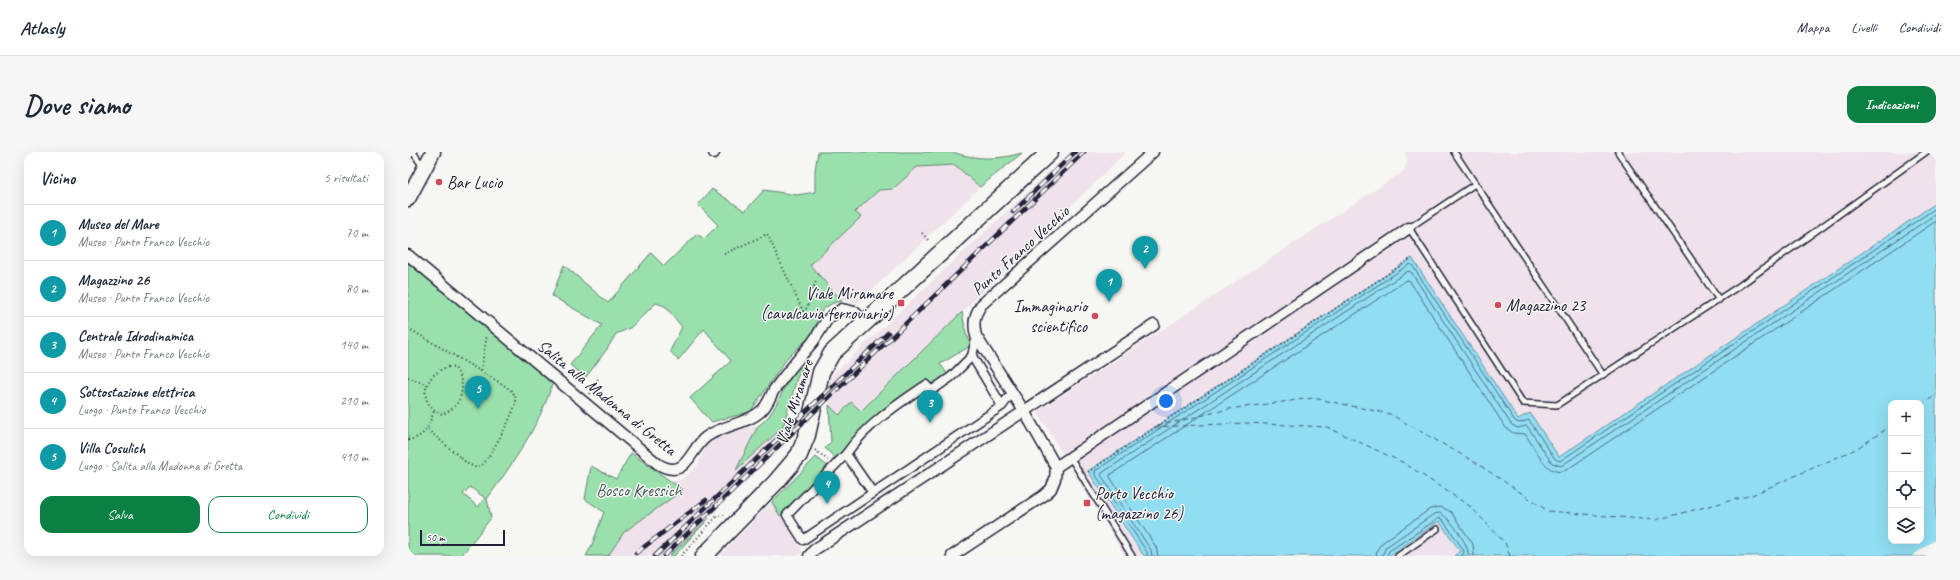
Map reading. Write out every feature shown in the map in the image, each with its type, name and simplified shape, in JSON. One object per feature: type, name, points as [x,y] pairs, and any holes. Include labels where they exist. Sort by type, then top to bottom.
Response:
[{"type":"main road","points":[[408,199],[433,152]]},
{"type":"main road","name":"Viale Miramare","points":[[704,556],[745,512],[776,482],[799,455],[807,435],[818,382],[826,362],[843,342],[1050,152]]},
{"type":"street","name":"Punto Franco Vecchio","points":[[1056,467],[1024,411],[976,336],[974,325],[977,311],[981,305],[1153,152]]},
{"type":"street","points":[[952,556],[1043,496],[1051,489],[1055,478],[1056,467],[1409,228]]},
{"type":"street","name":"Salita alla Madonna di Gretta","points":[[408,255],[658,464],[668,470],[678,469],[688,461],[705,438],[723,427],[752,418],[762,410],[790,369],[813,341],[828,318],[842,309],[855,312],[864,322]]},
{"type":"street","points":[[809,556],[814,550],[1154,325]]},
{"type":"street","points":[[975,343],[972,356],[951,378],[931,391],[926,385],[891,409],[834,464],[787,515],[803,540],[1002,406],[1008,398]]},
{"type":"street","points":[[972,356],[1002,406]]},
{"type":"street","points":[[846,454],[873,493]]},
{"type":"lane","points":[[413,152],[424,168]]},
{"type":"lane","points":[[1454,152],[1603,374]]},
{"type":"lane","points":[[1618,152],[1719,300]]},
{"type":"lane","points":[[1475,184],[1409,228],[1523,403],[1557,405],[1719,300],[1926,152]]},
{"type":"lane","points":[[1070,457],[1132,556]]},
{"type":"lane","points":[[1398,556],[1438,529]]},
{"type":"path","points":[[922,233],[930,242]]},
{"type":"path","points":[[724,254],[767,234],[803,311],[807,308],[816,280]]},
{"type":"path","points":[[1092,478],[1088,471],[1412,258]]},
{"type":"path","points":[[408,328],[481,370],[513,392],[516,400],[514,411],[483,465],[475,467],[468,464],[427,429]]},
{"type":"path","points":[[481,370],[487,333]]},
{"type":"path","points":[[448,367],[455,368],[460,374],[463,393],[456,406],[450,412],[442,414],[434,411],[427,403],[425,394],[427,385],[435,373],[448,367]]},
{"type":"path","points":[[408,377],[427,385]]},
{"type":"path","points":[[590,396],[599,377]]},
{"type":"path","points":[[603,404],[617,411]]},
{"type":"path","points":[[408,440],[418,438],[427,429],[434,411]]},
{"type":"path","points":[[814,449],[834,464]]},
{"type":"path","points":[[714,512],[717,516]]},
{"type":"path","points":[[680,556],[717,516],[745,512]]},
{"type":"shaded area","points":[[1070,152],[1126,152],[861,411],[851,402],[839,415],[829,405],[829,378]]},
{"type":"shaded area","points":[[1405,152],[1936,152],[1936,203],[1559,458],[1530,414],[1518,419],[1472,351],[1329,314],[1088,471],[1144,556],[1125,556],[1037,412],[1404,171],[1407,162]]},
{"type":"shaded area","points":[[955,165],[980,187],[857,304],[849,301],[842,301],[810,265],[861,218],[855,212],[879,190],[893,189],[917,167]]},
{"type":"shaded area","points":[[758,426],[737,469],[783,427],[779,450],[669,556],[608,556],[624,532],[682,490],[670,481],[681,480],[698,465],[704,449],[714,437],[723,432]]},
{"type":"shaded area","points":[[772,502],[803,552],[797,556],[719,556]]},
{"type":"shaded area","points":[[1439,521],[1460,552],[1454,556],[1389,556]]},
{"type":"green space","points":[[818,152],[952,152],[978,158],[996,158],[1022,153],[980,187],[955,165],[917,167],[893,189],[879,190],[855,212],[861,217],[810,265],[842,301],[833,303],[823,309],[810,337],[788,357],[750,412],[711,422],[690,398],[731,361],[704,329],[678,360],[670,351],[682,327],[665,306],[656,303],[630,328],[616,334],[607,349],[586,377],[570,365],[602,325],[552,296],[564,265],[608,303],[651,253],[664,266],[697,234],[704,239],[718,225],[698,205],[712,189],[745,211],[764,190],[797,195],[815,192],[815,170]]},
{"type":"green space","points":[[408,261],[553,382],[541,414],[533,429],[487,499],[491,518],[461,556],[408,556]],"holes":[[[470,487],[485,498],[478,507],[463,494]]]},
{"type":"green space","points":[[962,312],[966,334],[972,345],[940,364],[949,376],[931,389],[927,382],[891,406],[835,458],[825,448],[831,442],[829,405],[839,415],[851,402],[861,411]]},
{"type":"green space","points":[[809,355],[797,378],[783,427],[736,470],[758,426],[769,416],[777,404],[790,377]]},
{"type":"green space","name":"Bosco Kressich","points":[[631,453],[683,490],[624,532],[608,556],[586,556],[592,545],[604,512],[585,499],[591,466],[616,479]]},
{"type":"green space","points":[[816,457],[829,467],[780,516],[772,502]]},
{"type":"green space","name":"Bosco Kressich","points":[[709,518],[674,556],[669,556]]},
{"type":"water","points":[[1936,203],[1936,556],[1454,556],[1460,551],[1439,521],[1389,556],[1144,556],[1088,471],[1412,258],[1518,419],[1530,413],[1559,457]]},
{"type":"pier","points":[[1936,539],[1936,556],[1912,556]]},
{"type":"ferry route","points":[[1924,403],[1936,395]]},
{"type":"ferry route","points":[[1510,556],[1505,543],[1471,507],[1404,463],[1327,427],[1246,423],[1154,427],[1229,409],[1313,398],[1390,414],[1478,464],[1548,511],[1655,520],[1752,495],[1856,449],[1888,428]]},
{"type":"railway","points":[[1013,212],[1075,152]]},
{"type":"railway","points":[[664,556],[1084,152]]},
{"type":"railway","points":[[655,556],[888,333]]},
{"type":"railway","points":[[636,553],[706,500]]},
{"type":"place","name":"Bar Lucio","points":[[439,182]]},
{"type":"place","name":"Magazzino 26","points":[[1145,269]]},
{"type":"place","name":"Museo del Mare","points":[[1109,302]]},
{"type":"place","name":"Viale Miramare (cavalcavia ferroviario)","points":[[901,303]]},
{"type":"place","name":"Magazzino 23","points":[[1498,305]]},
{"type":"place","name":"Immaginario scientifico","points":[[1095,316]]},
{"type":"place","name":"Villa Cosulich","points":[[478,409]]},
{"type":"place","name":"Centrale Idrodinamica","points":[[930,423]]},
{"type":"place","name":"Porto Vecchio (magazzino 26)","points":[[1087,503]]},
{"type":"place","name":"Sottostazione elettrica","points":[[827,504]]}]
